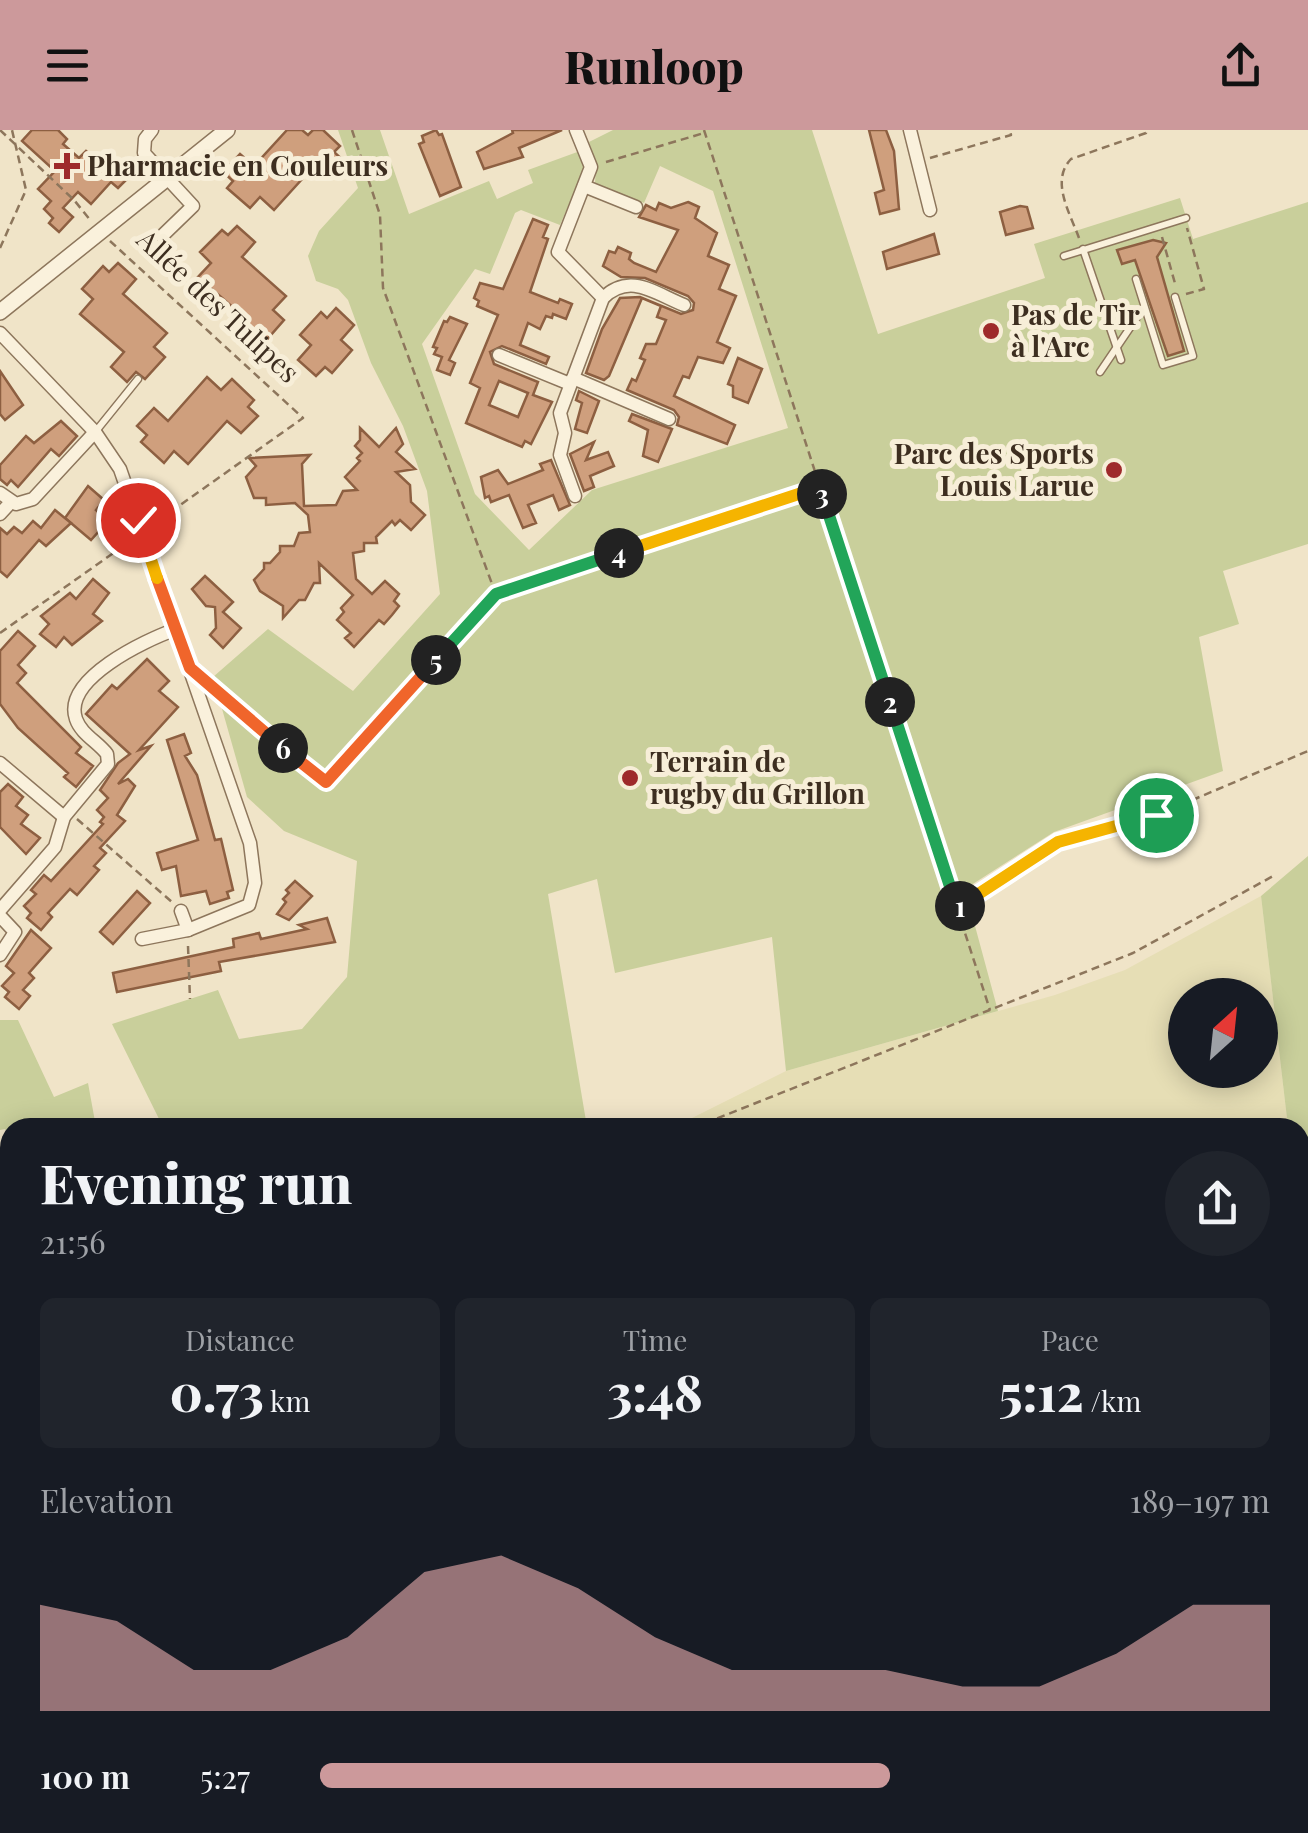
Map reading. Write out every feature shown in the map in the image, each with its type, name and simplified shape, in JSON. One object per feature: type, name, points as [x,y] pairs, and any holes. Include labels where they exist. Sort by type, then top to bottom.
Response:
[{"type":"street","points":[[152,130],[145,139],[144,153],[164,177]]},
{"type":"street","points":[[0,312],[227,130]]},
{"type":"street","points":[[576,130],[591,167],[558,252],[603,298]]},
{"type":"street","points":[[910,130],[930,210]]},
{"type":"street","name":"Allée des Tulipes","points":[[162,236],[193,206],[164,177]]},
{"type":"street","points":[[584,186],[636,207]]},
{"type":"street","points":[[575,496],[560,455],[564,433],[560,413],[603,298],[616,286],[628,283],[684,306]]},
{"type":"street","points":[[0,333],[95,432],[120,469],[250,843],[255,883],[250,905],[188,930],[142,939]]},
{"type":"street","points":[[499,355],[670,419]]},
{"type":"street","points":[[0,514],[5,498],[33,499],[95,432]]},
{"type":"street","points":[[0,955],[14,932],[0,913],[55,847],[66,814],[108,759],[75,718],[80,697],[125,650],[174,630]]},
{"type":"street","points":[[0,763],[66,814]]},
{"type":"street","points":[[182,911],[188,930]]},
{"type":"lane","points":[[1064,256],[1185,218]]},
{"type":"lane","points":[[1083,248],[1121,360]]},
{"type":"lane","points":[[1136,278],[1163,365],[1193,356],[1175,297]]},
{"type":"lane","points":[[1100,372],[1144,306]]},
{"type":"lane","points":[[95,432],[138,379]]},
{"type":"path","name":"Allée des Tulipes","points":[[0,130],[74,200],[98,230],[303,418],[142,532]]},
{"type":"path","points":[[0,248],[26,190],[12,130]]},
{"type":"path","points":[[352,130],[380,215],[383,288],[496,594]]},
{"type":"path","points":[[918,162],[1011,134],[1010,130]]},
{"type":"path","points":[[1083,248],[1060,182],[1063,167],[1070,159],[1146,130]]},
{"type":"path","points":[[591,167],[704,131],[990,1010]]},
{"type":"path","points":[[1158,226],[1178,296],[1204,289],[1185,218]]},
{"type":"path","points":[[190,668],[326,782],[496,594],[820,487]]},
{"type":"path","points":[[0,632],[142,532]]},
{"type":"path","points":[[957,908],[1058,842],[1156,815],[1308,751]]},
{"type":"path","points":[[66,814],[182,911]]},
{"type":"path","points":[[718,1118],[1133,953],[1274,875]]},
{"type":"path","points":[[188,930],[190,998]]},
{"type":"shaded area","points":[[1261,896],[1271,978],[1168,978],[1168,1088],[1278,1088],[1278,1041],[1287,1118],[692,1118],[786,1071],[1055,995],[1125,970]]},
{"type":"green space","points":[[338,130],[380,130],[409,214],[489,181],[497,199],[533,183],[528,170],[580,151],[584,169],[560,225],[521,210],[515,213],[490,274],[475,269],[422,344],[475,494],[529,550],[592,490],[788,428],[713,191],[660,166],[644,203],[595,183],[596,163],[589,142],[613,130],[812,130],[878,334],[1045,278],[1034,244],[1180,198],[1193,239],[1308,202],[1308,544],[1223,571],[1239,624],[1199,637],[1223,771],[1054,832],[965,889],[998,1011],[786,1071],[772,937],[615,973],[597,879],[548,894],[585,1118],[159,1118],[112,1024],[218,990],[239,1039],[302,1029],[347,977],[357,861],[284,831],[247,797],[213,677],[268,629],[353,691],[440,594],[427,491],[403,426],[371,363],[348,300],[338,289],[316,281],[308,256],[319,231],[358,188]]},
{"type":"green space","points":[[1308,856],[1308,1118],[1287,1118],[1278,1041],[1278,978],[1271,978],[1261,896]]},
{"type":"green space","points":[[0,1020],[18,1020],[54,1097],[88,1083],[94,1118],[0,1118]]},
{"type":"building","points":[[32,130],[58,130],[67,139],[63,144],[79,158],[86,151],[106,168],[110,164],[118,172],[123,166],[132,174],[118,188],[111,182],[91,204],[78,192],[63,208],[73,217],[59,232],[49,223],[53,218],[44,209],[51,201],[38,189],[55,171],[22,141]]},
{"type":"building","points":[[287,130],[302,130],[308,135],[313,130],[323,130],[340,146],[334,152],[344,161],[328,179],[314,166],[274,210],[260,197],[250,208],[227,188],[233,181],[223,172],[240,154],[254,166]]},
{"type":"building","points":[[436,130],[442,134],[461,187],[440,196],[419,144],[424,142],[422,136]]},
{"type":"building","points":[[512,130],[562,130],[519,148],[523,157],[484,169],[477,152],[513,133]]},
{"type":"building","points":[[869,130],[886,130],[894,151],[899,209],[880,214],[875,193],[884,190]]},
{"type":"building","points":[[688,202],[699,207],[695,218],[717,233],[708,256],[729,265],[719,289],[736,296],[717,342],[730,348],[723,363],[698,357],[689,378],[683,376],[674,396],[735,425],[727,444],[677,425],[679,417],[674,410],[627,390],[632,379],[636,381],[645,360],[640,358],[646,344],[656,344],[666,320],[657,317],[661,306],[642,298],[609,376],[604,380],[586,373],[602,329],[620,298],[640,297],[681,314],[693,310],[694,303],[688,296],[645,278],[621,277],[603,266],[609,251],[615,253],[618,247],[631,253],[629,259],[634,263],[656,272],[678,230],[639,217],[646,205],[656,210],[659,203],[671,208]]},
{"type":"building","points":[[1027,207],[1033,228],[1006,235],[1000,212]]},
{"type":"building","points":[[533,219],[548,225],[543,237],[548,239],[530,292],[572,304],[566,319],[553,314],[552,318],[546,316],[540,329],[528,323],[520,345],[549,357],[546,364],[502,346],[490,352],[494,364],[538,382],[533,395],[552,402],[531,444],[525,441],[522,447],[466,423],[480,388],[470,383],[498,315],[477,306],[479,301],[474,298],[480,283],[503,289]],"holes":[[[499,381],[528,393],[518,417],[489,405]]]},
{"type":"building","points":[[237,226],[255,242],[242,257],[286,296],[273,310],[284,320],[263,344],[257,337],[248,347],[229,330],[243,316],[198,277],[211,263],[200,252],[222,230],[228,235]]},
{"type":"building","points":[[934,234],[939,254],[887,269],[883,252]]},
{"type":"building","points":[[1153,240],[1166,243],[1157,257],[1184,351],[1168,356],[1135,260],[1122,264],[1117,250]]},
{"type":"building","points":[[118,263],[136,279],[123,294],[167,333],[154,347],[165,357],[145,379],[136,372],[127,382],[111,367],[124,352],[80,314],[93,299],[82,289],[103,266],[109,272]]},
{"type":"building","points":[[336,308],[354,325],[341,340],[352,350],[332,373],[325,367],[316,376],[298,360],[311,345],[300,335],[321,312],[327,318]]},
{"type":"building","points":[[450,317],[467,324],[449,360],[455,363],[450,375],[437,370],[442,357],[434,354],[437,348],[433,347],[444,321]]},
{"type":"building","points":[[738,358],[762,369],[748,403],[733,397],[733,386],[728,384]]},
{"type":"building","points":[[0,371],[23,405],[5,420],[0,414]]},
{"type":"building","points":[[207,377],[221,390],[232,379],[254,400],[248,407],[258,416],[241,433],[227,421],[188,464],[174,451],[164,463],[141,442],[147,435],[137,426],[154,408],[168,421]]},
{"type":"building","points":[[579,391],[599,401],[587,433],[575,429],[582,403],[576,400]]},
{"type":"building","points":[[632,414],[672,429],[658,462],[643,456],[648,430],[629,421]]},
{"type":"building","points":[[61,421],[77,436],[59,456],[51,449],[18,487],[11,480],[7,485],[0,479],[0,465],[26,436],[34,443]]},
{"type":"building","points":[[360,428],[379,447],[396,428],[403,444],[396,452],[415,469],[396,472],[410,485],[411,502],[425,515],[411,530],[400,520],[395,525],[392,521],[376,537],[377,543],[364,543],[364,551],[353,553],[356,579],[372,594],[385,581],[399,594],[394,601],[399,606],[392,615],[384,624],[379,620],[354,647],[345,638],[351,633],[337,620],[344,612],[341,608],[353,595],[319,563],[320,583],[314,583],[305,600],[299,600],[283,618],[283,606],[260,591],[254,580],[264,569],[264,563],[270,563],[280,552],[280,546],[294,546],[299,533],[310,532],[308,515],[295,503],[266,505],[266,498],[254,498],[246,477],[256,466],[249,458],[310,455],[302,464],[304,506],[336,505],[343,491],[357,490],[345,477],[360,461],[357,458],[362,453],[355,446],[360,440]]},
{"type":"building","points":[[594,442],[586,460],[608,452],[614,466],[590,476],[594,487],[584,491],[570,454]]},
{"type":"building","points":[[551,460],[570,505],[559,510],[553,495],[528,505],[536,523],[523,528],[509,495],[491,502],[489,496],[485,498],[481,477],[498,470],[508,484],[543,470],[540,464]]},
{"type":"building","points":[[88,486],[104,500],[96,510],[108,521],[91,540],[65,518]]},
{"type":"building","points":[[55,510],[71,523],[46,546],[39,540],[7,577],[0,571],[0,528],[7,534],[14,527],[22,533],[33,521],[41,528]]},
{"type":"building","points":[[205,576],[233,602],[223,612],[241,628],[223,648],[210,635],[216,628],[215,607],[206,606],[192,589]]},
{"type":"building","points":[[93,579],[109,593],[93,614],[102,621],[72,645],[64,637],[56,647],[40,634],[49,624],[41,616],[70,593],[76,599]]},
{"type":"building","points":[[18,631],[35,646],[18,665],[26,673],[17,683],[81,747],[76,753],[93,766],[76,787],[64,777],[68,773],[18,728],[0,704],[0,651]]},
{"type":"building","points":[[147,659],[169,681],[159,691],[178,707],[139,750],[151,746],[118,784],[128,779],[135,786],[117,815],[125,821],[100,848],[106,853],[94,866],[99,870],[77,895],[70,889],[48,913],[52,917],[41,930],[27,918],[31,913],[24,906],[36,894],[31,890],[44,875],[51,881],[103,824],[100,822],[104,817],[97,810],[108,798],[100,790],[118,763],[130,754],[86,714],[112,685],[117,689]]},
{"type":"building","points":[[184,734],[191,753],[185,756],[197,775],[215,840],[221,839],[233,890],[227,892],[229,898],[210,904],[206,891],[181,896],[176,866],[162,870],[157,853],[198,840],[167,740]]},
{"type":"building","points":[[8,784],[23,797],[16,806],[28,815],[21,824],[40,838],[26,854],[0,827],[0,792]]},
{"type":"building","points":[[295,881],[312,896],[289,920],[277,914],[286,902],[286,890]]},
{"type":"building","points":[[137,891],[150,903],[113,944],[100,932]]},
{"type":"building","points":[[327,918],[335,942],[219,962],[221,971],[117,992],[113,973],[234,947],[233,939],[259,933],[261,939],[307,929],[299,925]]},
{"type":"building","points":[[31,930],[51,948],[29,973],[34,978],[23,990],[30,996],[19,1009],[5,997],[9,992],[2,986],[14,973],[6,966]]},
{"type":"place","name":"Pharmacie en Couleurs","points":[[67,166]]},
{"type":"place","name":"Pas de Tir à l'Arc","points":[[991,331]]},
{"type":"place","name":"Parc des Sports Louis Larue","points":[[1114,470]]},
{"type":"place","name":"Terrain de rugby du Grillon","points":[[630,778]]},
{"type":"route","points":[[138,520],[190,668],[326,782],[496,594],[820,487],[957,908],[1058,842],[1156,815]]}]
